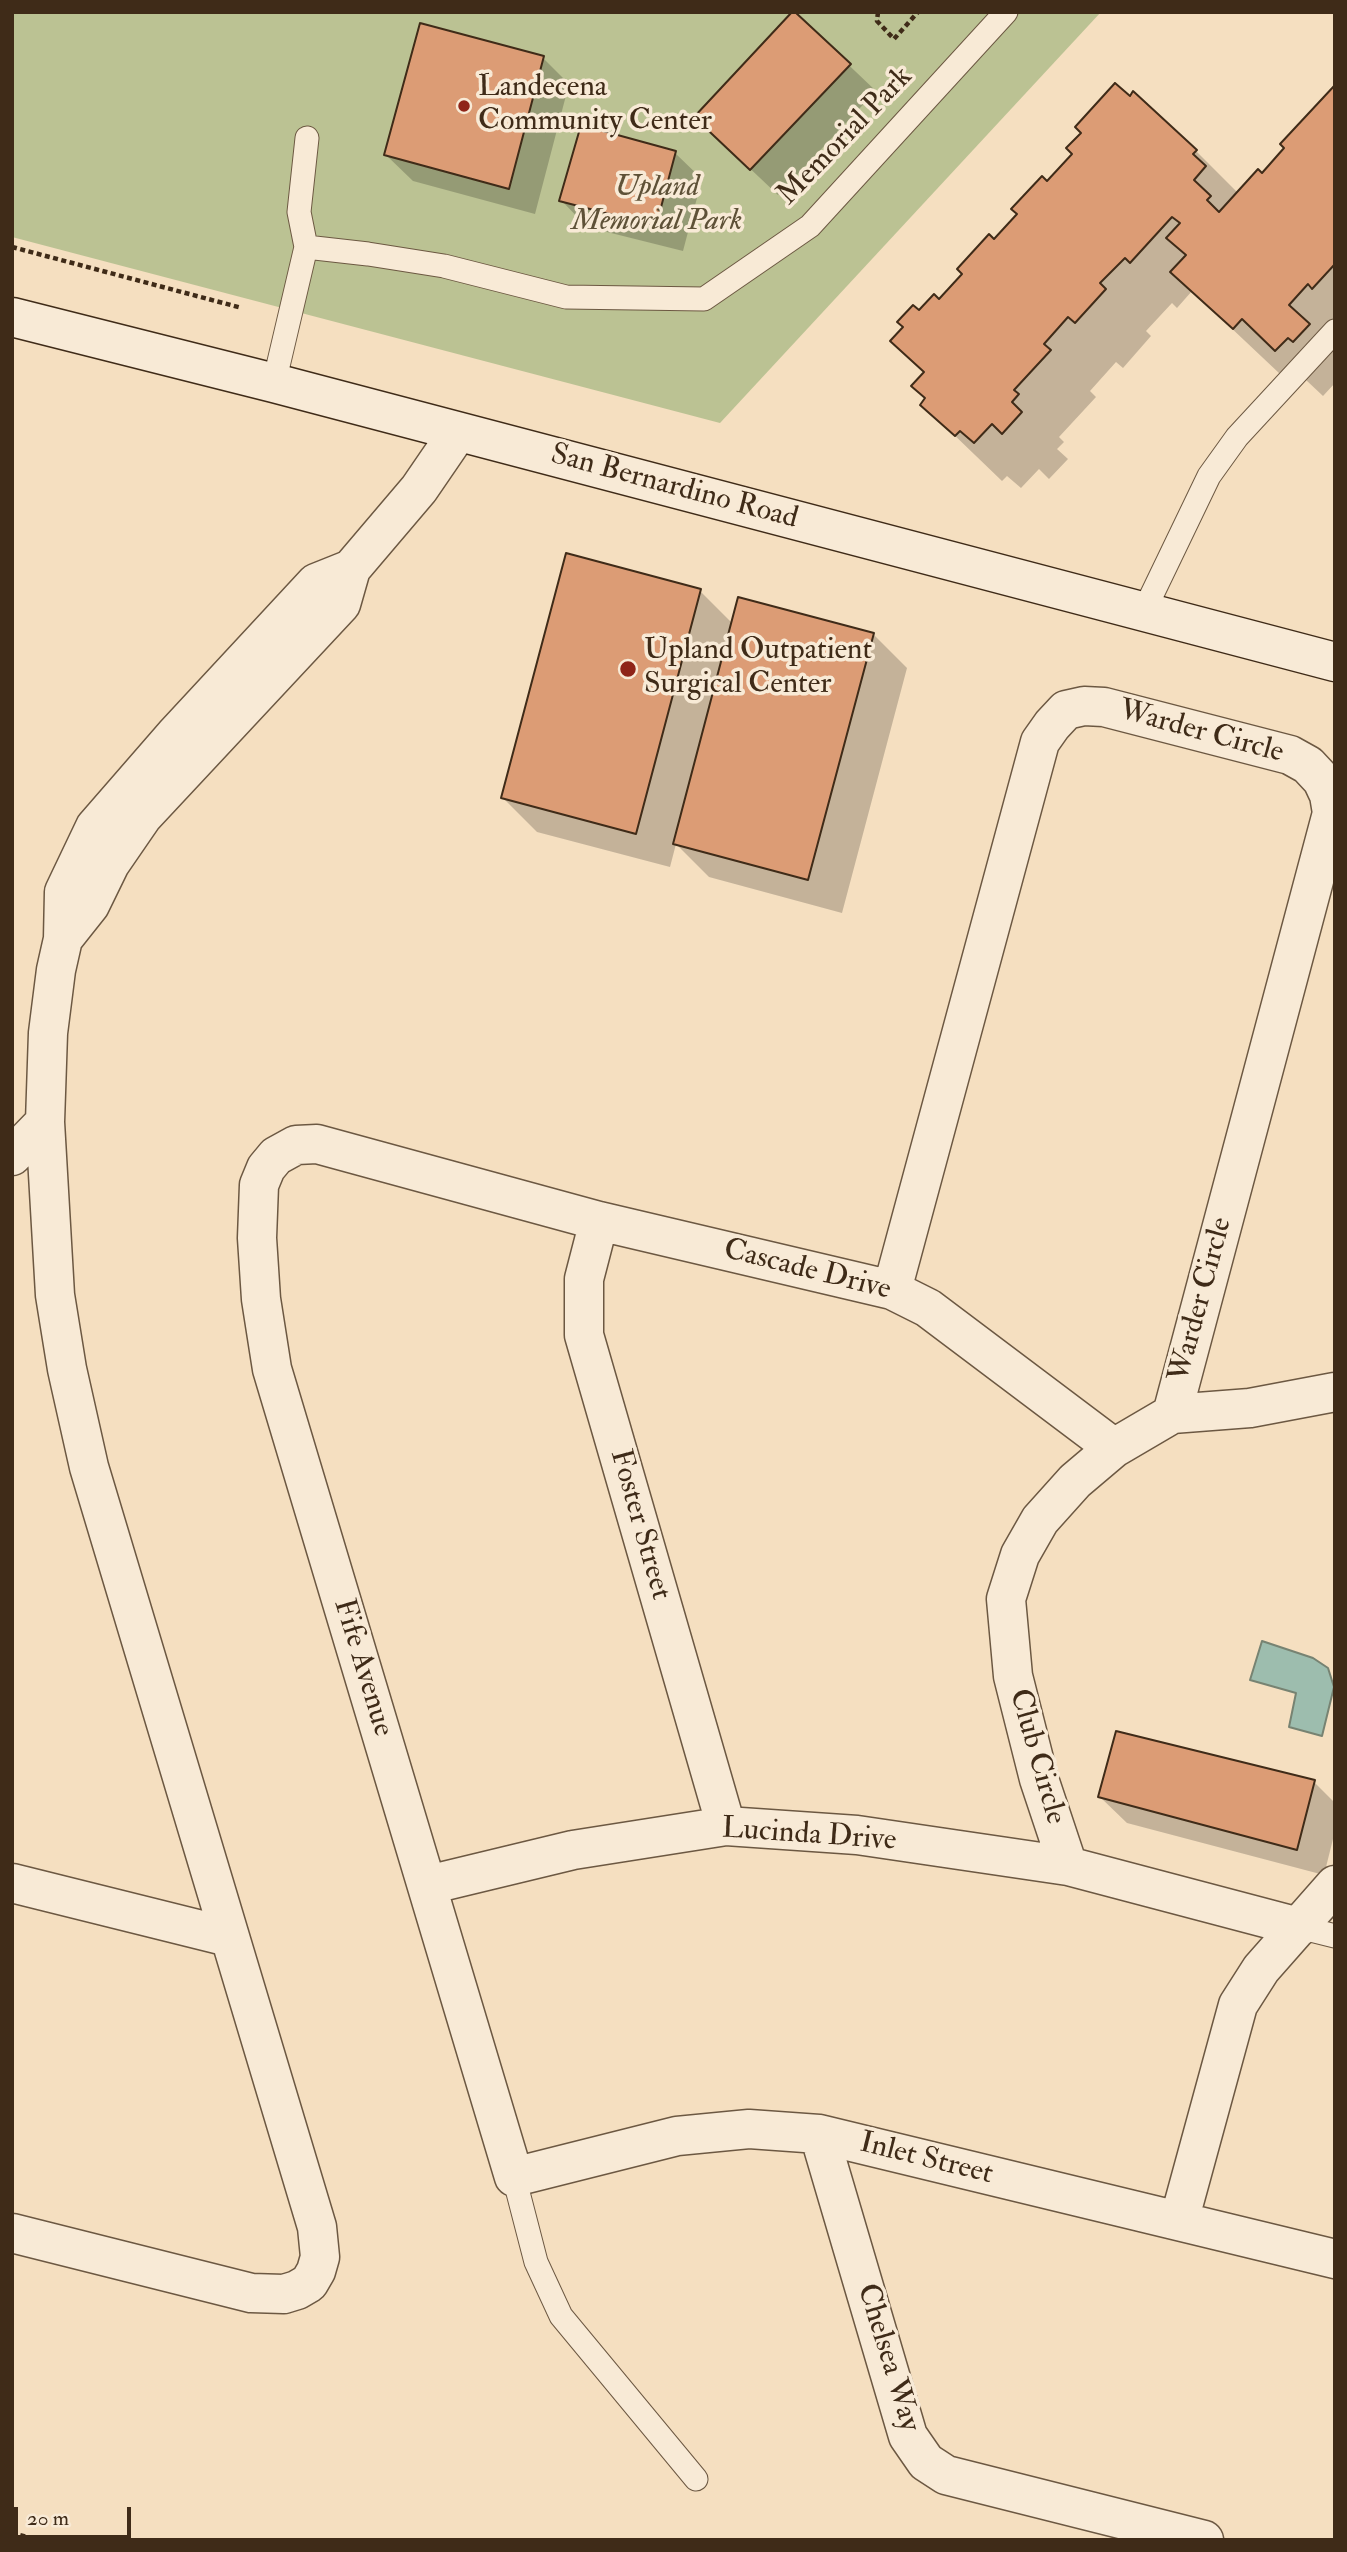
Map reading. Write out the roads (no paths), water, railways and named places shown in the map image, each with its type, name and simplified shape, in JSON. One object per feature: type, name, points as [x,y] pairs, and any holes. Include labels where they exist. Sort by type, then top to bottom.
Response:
[{"type":"street","name":"San Bernardino Road","points":[[12,317],[274,383],[1335,662]]},
{"type":"street","points":[[12,2233],[251,2293],[284,2294],[309,2283],[320,2258],[317,2228],[84,1443],[67,1369],[55,1295],[45,1122],[48,1033],[63,939],[64,892],[80,855],[101,819],[166,744],[316,583],[351,569],[418,489],[458,432]]},
{"type":"street","name":"Warder Circle","points":[[892,1290],[1040,742],[1052,725],[1066,710],[1084,706],[1104,707],[1290,755],[1308,765],[1322,780],[1329,795],[1332,813],[1172,1414]]},
{"type":"street","points":[[12,1156],[45,1122]]},
{"type":"street","name":"Cascade Drive","points":[[276,1156],[296,1145],[317,1144],[599,1221],[892,1290],[928,1308],[1114,1448]]},
{"type":"street","name":"Fife Avenue","points":[[276,1156],[266,1168],[259,1185],[257,1238],[261,1298],[272,1369],[514,2177]]},
{"type":"street","name":"Foster Street","points":[[599,1221],[584,1279],[583,1335],[726,1826]]},
{"type":"street","points":[[1114,1448],[1172,1414],[1250,1408],[1335,1392]]},
{"type":"street","name":"Club Circle","points":[[1114,1448],[1075,1480],[1040,1520],[1020,1555],[1006,1599],[1013,1676],[1039,1779],[1068,1866],[1317,1931]]},
{"type":"street","name":"Lucinda Drive","points":[[428,1885],[573,1850],[726,1826],[857,1835],[1068,1866]]},
{"type":"street","points":[[12,1883],[229,1937]]},
{"type":"street","points":[[1179,2221],[1238,2005],[1261,1969],[1317,1931],[1335,1885]]},
{"type":"street","name":"Inlet Street","points":[[514,2177],[677,2136],[749,2129],[819,2134],[1335,2259]]},
{"type":"street","name":"Chelsea Way","points":[[819,2134],[908,2436],[926,2462],[946,2475],[1205,2540]]},
{"type":"lane","name":"Memorial Park","points":[[306,247],[444,266],[566,297],[704,299],[810,226],[1006,12]]},
{"type":"lane","points":[[274,383],[306,247],[299,212],[307,138]]},
{"type":"lane","points":[[1144,611],[1209,476],[1237,437],[1335,331]]},
{"type":"lane","points":[[514,2177],[536,2262],[561,2316],[696,2479]]},
{"type":"place","name":"Landecena Community Center","points":[[464,106]]},
{"type":"place","name":"Upland Outpatient Surgical Center","points":[[628,669]]},
{"type":"park label","name":"Upland Memorial Park","points":[[657,206]]}]
